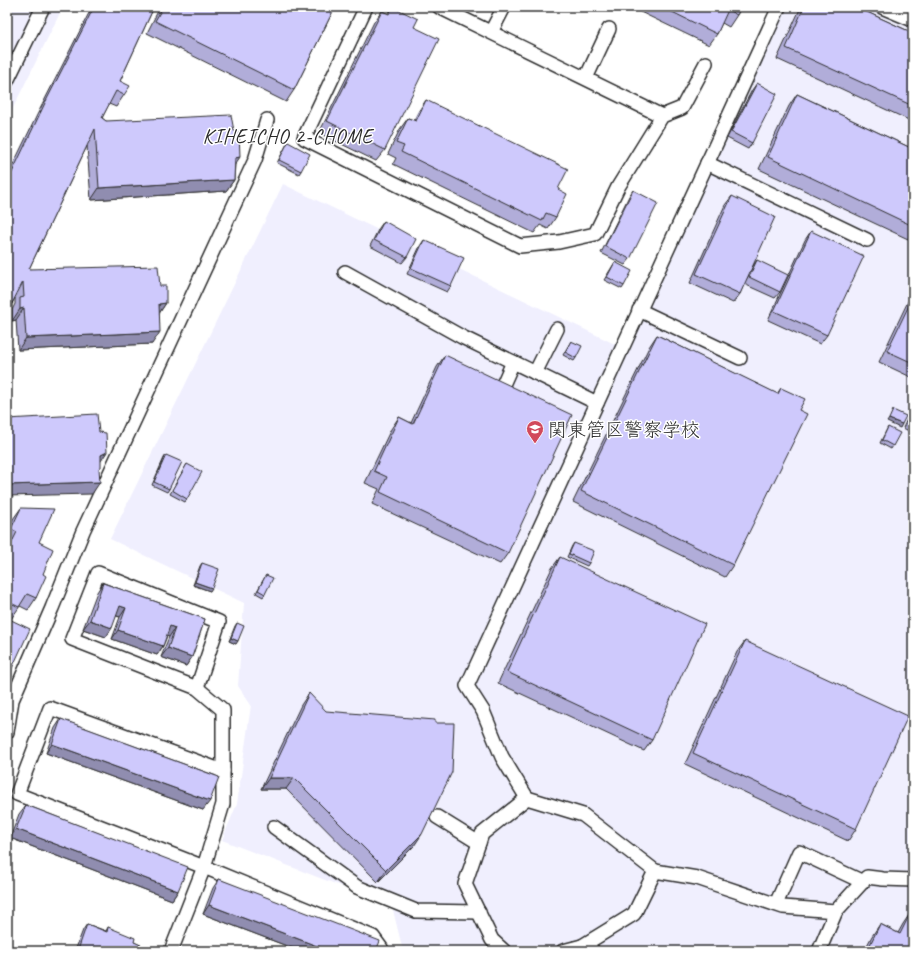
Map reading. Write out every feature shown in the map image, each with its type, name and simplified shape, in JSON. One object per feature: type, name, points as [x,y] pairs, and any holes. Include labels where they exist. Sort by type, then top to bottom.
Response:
[{"type":"lane","points":[[7,81],[43,7]]},
{"type":"lane","points":[[366,7],[304,138],[520,246],[559,242],[595,234],[618,187],[662,116],[682,108],[706,63]]},
{"type":"lane","points":[[439,7],[662,116]]},
{"type":"lane","points":[[491,32],[504,7]]},
{"type":"lane","points":[[779,7],[466,686],[483,711],[502,757],[527,798],[583,815],[655,871],[697,878],[783,907],[836,911]]},
{"type":"lane","points":[[882,7],[913,20]]},
{"type":"lane","points":[[586,78],[610,29]]},
{"type":"lane","points":[[7,732],[12,700],[52,608],[83,531],[255,160],[267,120]]},
{"type":"lane","points":[[707,163],[867,240]]},
{"type":"lane","points":[[345,272],[462,337],[597,403]]},
{"type":"lane","points":[[639,310],[740,358]]},
{"type":"lane","points":[[535,373],[557,329]]},
{"type":"lane","points":[[501,389],[513,362]]},
{"type":"lane","points":[[171,951],[204,866],[223,804],[223,710],[197,688],[72,639],[98,573],[218,622],[197,688]]},
{"type":"lane","points":[[223,771],[50,708],[17,794],[204,866],[373,936],[382,951]]},
{"type":"lane","points":[[504,951],[492,940],[466,884],[482,834],[527,798]]},
{"type":"lane","points":[[437,817],[479,843]]},
{"type":"lane","points":[[274,827],[357,887],[416,911],[479,912]]},
{"type":"lane","points":[[776,904],[798,852],[863,882]]},
{"type":"lane","points":[[563,951],[588,948],[634,914],[655,871]]},
{"type":"lane","points":[[819,951],[836,911],[868,877],[913,880]]},
{"type":"shaded area","points":[[7,7],[63,7],[7,120]]},
{"type":"shaded area","name":"関東管区警察学校","points":[[783,7],[913,7],[913,951],[403,951],[392,906],[222,840],[237,804],[251,705],[238,686],[244,603],[110,539],[283,184],[623,348]]},
{"type":"building","points":[[94,7],[154,7],[120,81],[130,86],[124,95],[116,91],[102,118],[106,121],[231,115],[234,131],[239,132],[240,157],[235,158],[234,180],[99,188],[95,129],[29,269],[158,266],[160,286],[166,286],[166,303],[159,304],[160,332],[26,338],[24,308],[20,309],[20,298],[24,297],[23,282],[7,313],[7,183],[45,103]]},
{"type":"building","points":[[163,7],[335,7],[294,90],[155,21]]},
{"type":"building","points":[[393,7],[418,19],[414,27],[439,39],[385,150],[327,121],[382,11],[389,14]]},
{"type":"building","points":[[662,7],[741,7],[737,15],[728,10],[717,34]]},
{"type":"building","points":[[804,7],[856,7],[913,33],[913,106],[786,48]]},
{"type":"building","points":[[757,83],[777,94],[752,143],[731,132]]},
{"type":"building","points":[[797,94],[913,149],[913,226],[768,157]]},
{"type":"building","points":[[426,100],[568,169],[558,189],[567,194],[556,217],[546,213],[542,221],[401,152],[404,146],[396,143],[408,118],[416,121]]},
{"type":"building","points":[[288,142],[310,154],[301,171],[279,160]]},
{"type":"building","points":[[633,190],[658,203],[630,259],[605,246]]},
{"type":"building","points":[[732,196],[775,217],[740,294],[696,274]]},
{"type":"building","points":[[384,221],[416,239],[407,257],[374,240]]},
{"type":"building","points":[[811,231],[864,256],[827,335],[774,311]]},
{"type":"building","points":[[424,240],[464,258],[451,286],[411,268]]},
{"type":"building","points":[[757,260],[788,275],[780,292],[749,277]]},
{"type":"building","points":[[615,262],[632,271],[624,286],[607,277]]},
{"type":"building","points":[[913,297],[913,363],[887,351]]},
{"type":"building","points":[[657,335],[778,394],[781,388],[805,399],[799,410],[807,414],[733,565],[581,491]]},
{"type":"building","points":[[571,341],[582,346],[576,358],[565,352]]},
{"type":"building","points":[[445,355],[572,415],[508,553],[380,492],[387,477],[374,471],[399,417],[413,424]]},
{"type":"building","points":[[893,410],[906,416],[902,424],[889,419]]},
{"type":"building","points":[[913,410],[913,421],[909,419]]},
{"type":"building","points":[[97,414],[99,432],[106,433],[107,452],[101,455],[101,467],[99,468],[100,482],[7,485],[7,419]]},
{"type":"building","points":[[888,427],[900,433],[893,446],[882,440]]},
{"type":"building","points":[[166,455],[182,462],[169,489],[154,482]]},
{"type":"building","points":[[187,464],[202,472],[187,499],[172,490]]},
{"type":"building","points":[[21,508],[54,509],[39,542],[53,549],[43,574],[46,576],[36,598],[27,594],[19,607],[9,602],[7,605],[7,552],[17,532],[11,529]]},
{"type":"building","points":[[574,543],[594,551],[589,563],[569,554]]},
{"type":"building","points":[[560,557],[705,624],[652,740],[507,672]]},
{"type":"building","points":[[202,563],[219,569],[212,588],[195,582]]},
{"type":"building","points":[[266,575],[273,578],[265,594],[258,590]]},
{"type":"building","points":[[103,583],[205,619],[192,657],[168,648],[175,628],[170,626],[163,646],[118,630],[126,608],[120,606],[112,628],[90,620]]},
{"type":"building","points":[[7,618],[30,629],[7,679]]},
{"type":"building","points":[[237,623],[244,626],[238,641],[231,638]]},
{"type":"building","points":[[745,641],[908,716],[856,829],[693,753]]},
{"type":"building","points":[[309,693],[326,711],[435,720],[435,723],[454,723],[452,772],[422,834],[386,870],[294,778],[269,778]]},
{"type":"building","points":[[61,719],[219,777],[210,801],[52,744]]},
{"type":"building","points":[[26,805],[188,867],[178,891],[16,829]]},
{"type":"building","points":[[219,879],[380,941],[376,951],[330,951],[209,905]]},
{"type":"building","points":[[911,912],[913,913],[913,951],[867,951],[880,924],[900,934]]},
{"type":"building","points":[[87,924],[107,932],[108,927],[135,938],[134,942],[152,951],[80,951],[78,950]]},
{"type":"place","name":"関東管区警察学校","points":[[535,444]]},
{"type":"district","name":"KIHEICHO 2-CHOME","points":[[288,136]]}]
